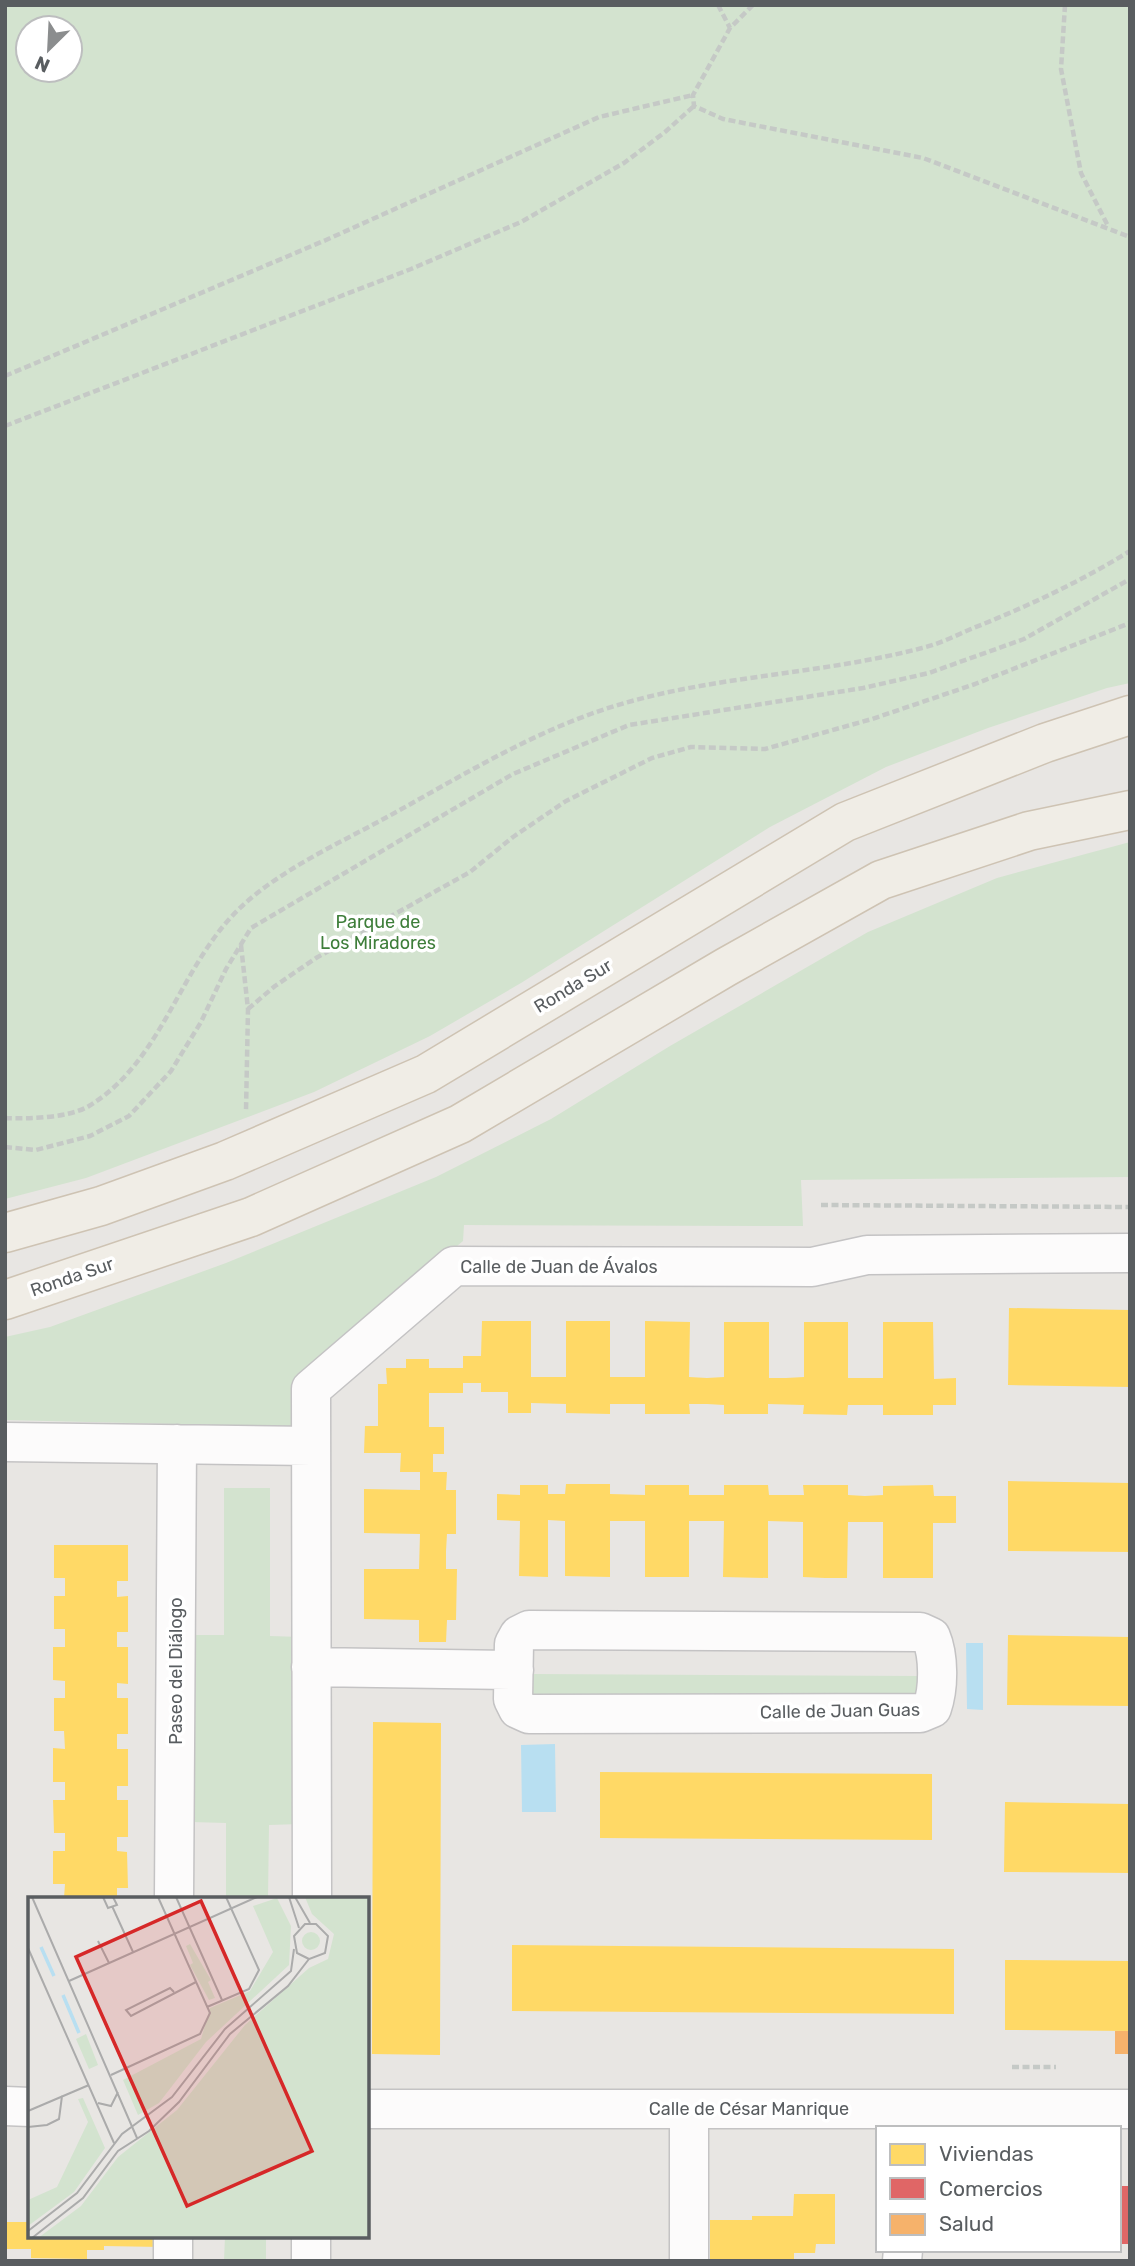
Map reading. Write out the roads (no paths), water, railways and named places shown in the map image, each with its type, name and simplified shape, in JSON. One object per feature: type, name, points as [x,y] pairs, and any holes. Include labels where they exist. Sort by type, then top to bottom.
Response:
[{"type":"main road","name":"Ronda Sur","points":[[5,1233],[101,1206],[225,1161],[426,1074],[845,822],[1045,743],[1130,715]]},
{"type":"main road","name":"Ronda Sur","points":[[5,1300],[251,1217],[460,1124],[726,967],[881,880],[1030,831],[1130,810]]},
{"type":"street","name":"Calle de Juan de Ávalos","points":[[311,1446],[311,1389],[454,1265],[812,1267],[867,1255],[1130,1253]]},
{"type":"street","points":[[5,1442],[311,1446],[312,1897]]},
{"type":"street","name":"Paseo del Diálogo","points":[[174,1897],[177,1444]]},
{"type":"street","name":"Calle de Juan Guas","points":[[529,1630],[920,1632],[931,1637],[936,1648],[936,1697],[932,1708],[920,1713],[529,1714],[517,1709],[513,1699],[514,1670],[514,1644],[519,1635],[529,1630]]},
{"type":"street","points":[[311,1667],[514,1670]]},
{"type":"street","points":[[5,2106],[28,2107]]},
{"type":"street","name":"Calle de César Manrique","points":[[369,2109],[689,2109],[907,2119],[1130,2109]]},
{"type":"street","points":[[689,2109],[689,2261]]},
{"type":"street","points":[[173,2238],[173,2261]]},
{"type":"street","points":[[311,2238],[311,2261]]},
{"type":"water","points":[[966,1643],[983,1643],[983,1710],[967,1709]]},
{"type":"water","points":[[555,1744],[556,1812],[522,1812],[521,1745]]},
{"type":"park label","name":"Parque de Los Miradores","points":[[378,932]]}]
